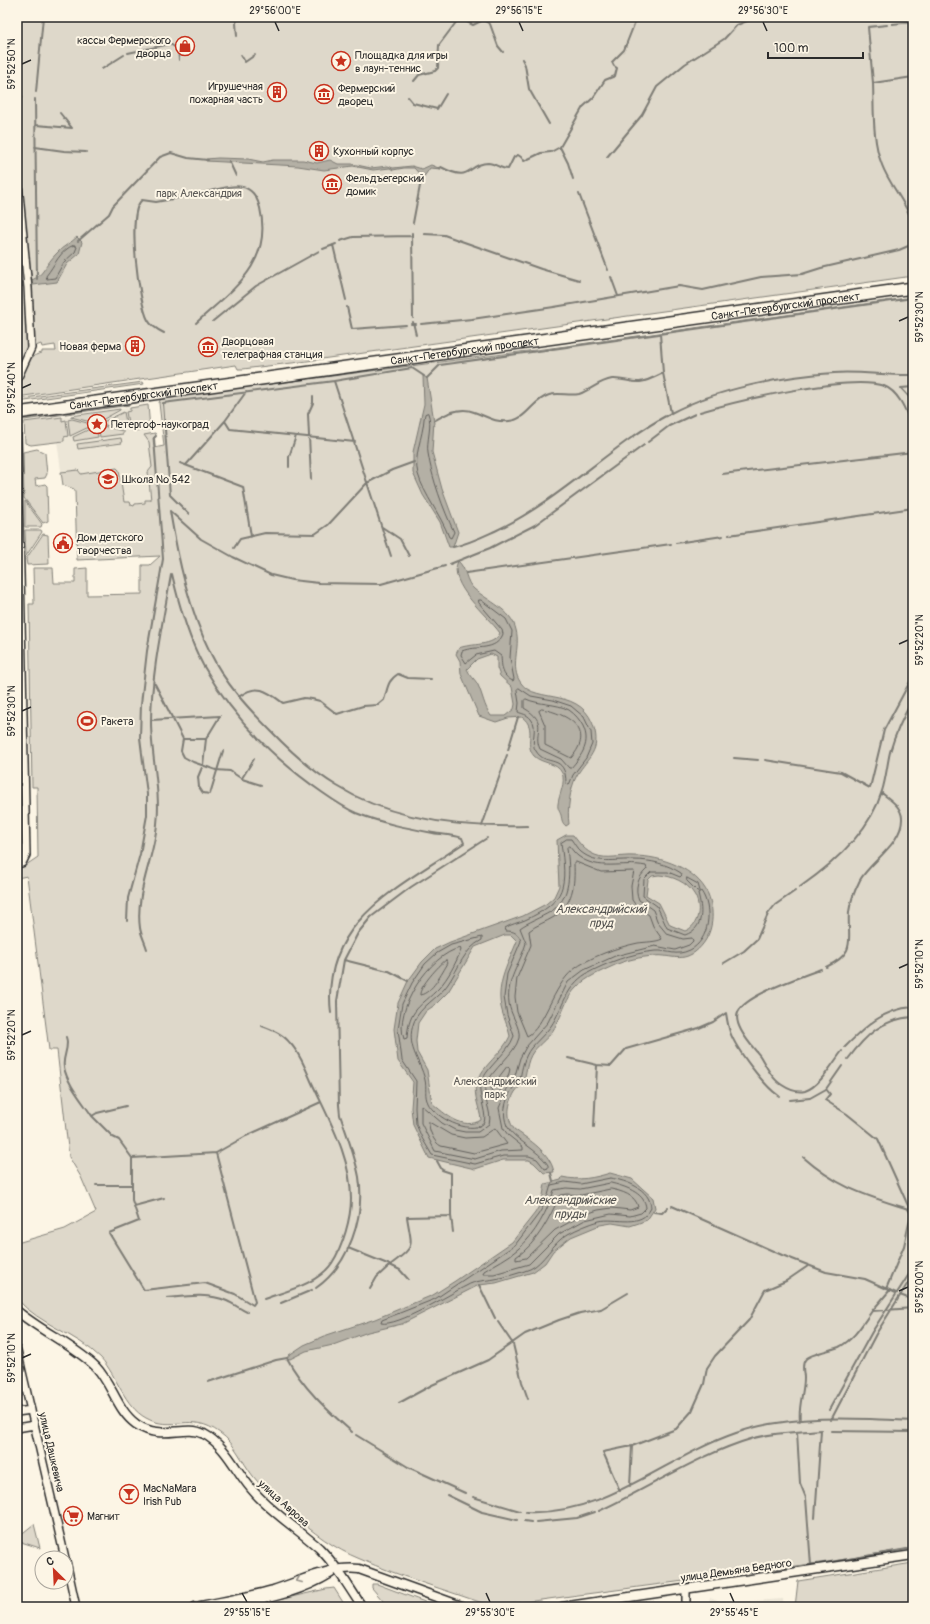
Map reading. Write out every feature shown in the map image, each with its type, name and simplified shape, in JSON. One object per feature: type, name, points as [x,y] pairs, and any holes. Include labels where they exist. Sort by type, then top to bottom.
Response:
[{"type":"main road","name":"Санкт-Петербургский проспект","points":[[17,407],[913,282]]},
{"type":"main road","name":"Санкт-Петербургский проспект","points":[[17,413],[913,288]]},
{"type":"street","points":[[17,174],[28,287],[31,348],[17,380]]},
{"type":"street","points":[[17,275],[26,276]]},
{"type":"street","points":[[17,431],[20,767],[26,855],[22,863],[17,864]]},
{"type":"street","name":"улица Аврова","points":[[17,1312],[92,1364],[104,1377],[124,1411],[136,1424],[151,1431],[161,1433],[195,1431],[215,1441],[224,1449],[254,1492],[286,1522],[318,1547],[336,1569],[362,1607]]},
{"type":"street","name":"улица Дашкевича","points":[[17,1350],[63,1550]]},
{"type":"street","points":[[17,1412],[31,1410]]},
{"type":"street","points":[[17,1428],[34,1425]]},
{"type":"street","name":"улица Демьяна Бедного","points":[[562,1607],[581,1606],[686,1588],[913,1555]]},
{"type":"street","points":[[228,1607],[290,1592],[318,1581],[336,1569]]},
{"type":"street","points":[[195,1607],[273,1590],[315,1574],[336,1569],[359,1569],[464,1607]]},
{"type":"street","points":[[686,1588],[686,1607]]},
{"type":"street","points":[[72,1590],[76,1607]]},
{"type":"shaded area","name":"Школа № 542","points":[[148,405],[161,556],[77,560],[75,491],[74,489],[63,485],[57,441],[33,421]]},
{"type":"shaded area","points":[[710,1598],[722,1603],[783,1599],[784,1607],[707,1607]]},
{"type":"green space","name":"парк Александрия","points":[[17,17],[913,17],[913,276],[300,362],[243,369],[238,369],[236,365],[17,397],[20,376],[30,359],[42,353],[42,351],[56,351],[55,345],[42,347],[41,344],[33,347],[30,293],[31,278],[26,251],[18,141],[17,104],[23,98],[21,94],[17,95]]},
{"type":"green space","points":[[22,285],[26,291],[29,346],[23,357],[17,358],[17,293],[22,291],[17,292],[17,287]]},
{"type":"green space","name":"Александрийский парк","points":[[913,297],[913,1548],[827,1562],[503,1605],[488,1605],[376,1566],[333,1545],[300,1521],[271,1496],[249,1471],[230,1442],[220,1433],[200,1423],[165,1424],[146,1418],[138,1413],[126,1398],[107,1365],[101,1358],[81,1342],[36,1316],[17,1299],[17,1243],[65,1229],[96,1212],[81,1177],[69,1157],[57,1050],[49,1050],[27,876],[17,878],[17,866],[26,865],[38,857],[37,787],[32,787],[29,604],[34,604],[33,568],[53,568],[54,583],[75,583],[75,569],[87,568],[87,595],[142,594],[142,565],[150,565],[160,556],[77,560],[75,491],[74,489],[63,485],[61,472],[78,470],[81,474],[117,468],[119,470],[124,502],[130,502],[131,505],[134,506],[135,504],[145,503],[145,500],[151,500],[148,472],[152,467],[149,442],[144,435],[155,433],[156,435],[153,438],[154,448],[164,446],[159,403],[161,398],[566,346]]},
{"type":"green space","points":[[143,382],[144,384],[18,402],[17,399]]},
{"type":"green space","points":[[130,401],[130,405],[24,420],[24,417]]},
{"type":"green space","points":[[148,405],[150,429],[133,431],[132,428],[129,428],[126,412],[130,411],[130,408]]},
{"type":"green space","points":[[120,409],[102,420],[97,417],[91,422],[71,417],[71,416]]},
{"type":"green space","points":[[124,412],[127,428],[104,425],[103,422]]},
{"type":"green space","points":[[62,417],[62,421],[66,420],[68,436],[64,437],[64,441],[31,445],[25,443],[24,422]]},
{"type":"green space","points":[[72,419],[91,424],[91,426],[70,436],[68,420]]},
{"type":"green space","points":[[103,426],[123,431],[123,434],[100,437],[99,430]]},
{"type":"green space","points":[[92,428],[97,431],[98,437],[74,441],[73,437]]},
{"type":"green space","points":[[121,438],[122,443],[78,449],[77,444]]},
{"type":"green space","points":[[37,449],[45,453],[47,474],[45,478],[35,479],[36,486],[45,484],[47,486],[48,521],[43,523],[24,498],[23,452]]},
{"type":"green space","points":[[25,501],[42,524],[41,527],[25,527]]},
{"type":"green space","points":[[25,530],[41,530],[42,532],[26,556]]},
{"type":"green space","points":[[43,534],[48,535],[49,564],[27,565],[26,559]]},
{"type":"green space","points":[[34,1524],[40,1548],[21,1542],[18,1539],[19,1536]]},
{"type":"green space","points":[[913,1563],[913,1607],[795,1607],[798,1581]]},
{"type":"green space","points":[[372,1584],[377,1584],[438,1607],[388,1607],[372,1588]]},
{"type":"green space","points":[[334,1588],[346,1607],[248,1607],[326,1589]]},
{"type":"water","points":[[206,159],[248,159],[263,162],[273,160],[303,160],[317,163],[330,160],[338,164],[352,164],[371,168],[412,166],[422,169],[431,165],[441,169],[430,168],[423,178],[414,168],[373,170],[353,166],[324,170],[298,166],[206,161]]},
{"type":"water","points":[[77,237],[82,242],[79,254],[67,264],[57,282],[17,287],[17,284],[33,279],[42,273],[59,251]]},
{"type":"water","points":[[423,376],[427,378],[434,421],[432,452],[442,489],[458,532],[453,547],[449,547],[440,522],[423,495],[413,473],[413,452],[424,404]]},
{"type":"water","points":[[458,561],[461,564],[471,586],[505,611],[514,623],[517,637],[515,664],[521,683],[528,689],[537,693],[571,701],[581,707],[589,717],[595,731],[596,739],[594,751],[574,782],[569,806],[569,824],[566,826],[562,821],[558,807],[563,785],[562,773],[557,767],[537,759],[534,756],[531,751],[530,731],[527,722],[522,717],[508,718],[496,722],[479,716],[461,674],[460,661],[456,654],[459,648],[464,646],[493,641],[500,633],[463,589],[458,579],[456,570]],"holes":[[[491,654],[497,657],[497,668],[500,676],[512,687],[515,704],[514,709],[505,716],[491,716],[485,705],[478,685],[467,669],[477,659]]]},
{"type":"water","name":"Александрийский пруд","points":[[566,835],[573,835],[585,849],[595,855],[604,857],[629,856],[655,858],[677,865],[695,877],[708,894],[712,910],[709,933],[701,946],[690,955],[679,958],[654,956],[633,959],[618,964],[585,980],[573,991],[553,1031],[533,1052],[529,1060],[523,1083],[515,1092],[509,1106],[509,1115],[514,1129],[544,1153],[552,1165],[554,1172],[544,1173],[529,1160],[503,1160],[475,1169],[429,1158],[413,1125],[411,1108],[413,1082],[398,1061],[394,1029],[398,1003],[408,981],[422,962],[435,949],[450,942],[523,916],[546,904],[554,897],[559,886],[557,840]],"holes":[[[659,875],[674,878],[687,886],[694,894],[698,904],[698,915],[693,925],[685,931],[670,925],[659,903],[646,895],[648,880],[652,876]],[[505,935],[511,935],[517,941],[504,973],[500,990],[501,1007],[510,1036],[503,1048],[479,1077],[475,1088],[481,1120],[468,1124],[448,1116],[432,1103],[427,1070],[417,1052],[416,1041],[418,1023],[426,1011],[435,1005],[448,992],[475,947]]]},
{"type":"water","name":"Александрийские пруды","points":[[610,1173],[632,1179],[653,1198],[655,1208],[647,1220],[630,1226],[612,1223],[600,1225],[571,1237],[553,1251],[545,1263],[533,1272],[496,1283],[479,1285],[402,1324],[368,1332],[333,1345],[306,1351],[290,1359],[287,1358],[304,1345],[327,1335],[375,1319],[433,1295],[455,1281],[512,1242],[535,1213],[542,1201],[545,1184],[561,1180],[562,1177],[574,1179],[586,1178]]},
{"type":"waterway","points":[[36,92],[43,17]]},
{"type":"waterway","points":[[237,36],[236,23],[238,17]]},
{"type":"waterway","points":[[414,81],[419,75],[435,71],[438,68],[439,45],[460,17]]},
{"type":"waterway","points":[[439,168],[441,167],[459,174],[468,172],[475,166],[488,163],[508,169],[514,157],[518,155],[524,161],[541,153],[551,152],[560,147],[583,107],[593,98],[605,80],[615,76],[617,68],[612,62],[624,50],[637,17]]},
{"type":"waterway","points":[[607,157],[642,115],[657,87],[685,64],[724,39],[737,25],[757,17]]},
{"type":"waterway","points":[[460,18],[473,25],[483,20],[490,24],[498,46],[503,52]]},
{"type":"waterway","points":[[892,24],[912,22]]},
{"type":"waterway","points":[[887,25],[868,27],[873,83],[913,77]]},
{"type":"waterway","points":[[128,53],[170,44],[178,49],[179,60]]},
{"type":"waterway","points":[[102,69],[124,55]]},
{"type":"waterway","points":[[241,55],[245,62],[255,55]]},
{"type":"waterway","points":[[522,59],[525,65],[529,89],[549,124]]},
{"type":"waterway","points":[[873,83],[874,124],[879,155],[885,172],[912,221]]},
{"type":"waterway","points":[[408,97],[413,103],[437,109],[446,94]]},
{"type":"waterway","points":[[35,99],[37,279]]},
{"type":"waterway","points":[[60,113],[72,128]]},
{"type":"waterway","points":[[36,125],[72,128]]},
{"type":"waterway","points":[[35,147],[86,152]]},
{"type":"waterway","points":[[560,147],[568,163],[573,179]]},
{"type":"waterway","points":[[78,241],[109,214],[113,206],[160,157],[171,153],[188,158],[208,160]]},
{"type":"waterway","points":[[229,161],[236,176]]},
{"type":"waterway","points":[[413,223],[422,175]]},
{"type":"waterway","points":[[196,323],[223,299],[247,274],[261,245],[262,228],[260,208],[251,191],[244,187],[237,186],[202,193]]},
{"type":"waterway","points":[[579,194],[608,270]]},
{"type":"waterway","points":[[164,333],[155,328],[149,322],[141,296],[134,239],[137,208],[142,200],[156,202],[195,195]]},
{"type":"waterway","points":[[412,233],[413,318]]},
{"type":"waterway","points":[[424,234],[444,235],[541,269],[579,280]]},
{"type":"waterway","points":[[340,241],[353,237],[412,236]]},
{"type":"waterway","points":[[323,249],[336,244]]},
{"type":"waterway","points":[[421,324],[472,319],[554,307],[679,286],[703,290],[761,277],[802,274],[821,268],[899,250],[913,244]]},
{"type":"waterway","points":[[333,245],[346,300]]},
{"type":"waterway","points":[[213,321],[256,286],[319,251]]},
{"type":"waterway","points":[[611,277],[618,296]]},
{"type":"waterway","points":[[427,378],[440,365],[913,298]]},
{"type":"waterway","points":[[347,307],[352,329],[406,325]]},
{"type":"waterway","points":[[413,322],[416,335]]},
{"type":"waterway","points":[[411,324],[416,324]]},
{"type":"waterway","points":[[434,421],[448,413],[458,410],[469,410],[495,420],[515,420],[525,414],[538,401],[549,395],[579,394],[612,379],[637,382],[649,380],[663,373],[660,334]]},
{"type":"waterway","points":[[189,514],[170,495],[163,403],[334,381],[412,368],[424,376]]},
{"type":"waterway","points":[[663,373],[671,413]]},
{"type":"waterway","points":[[453,547],[480,538],[519,518],[563,489],[626,441],[671,413],[708,397],[751,385],[794,377],[844,373],[913,375]]},
{"type":"waterway","points":[[334,381],[391,556]]},
{"type":"waterway","points":[[700,412],[793,390],[846,383],[868,383],[884,386],[890,389],[899,398],[913,428]]},
{"type":"waterway","points":[[913,387],[901,388],[913,401]]},
{"type":"waterway","points":[[246,392],[225,421],[230,429],[355,442]]},
{"type":"waterway","points":[[311,479],[308,414],[313,403],[313,396]]},
{"type":"waterway","points":[[648,442],[669,426],[695,414]]},
{"type":"waterway","points":[[186,465],[225,421]]},
{"type":"waterway","points":[[127,921],[128,898],[140,854],[147,815],[147,794],[140,738],[141,704],[147,651],[163,559],[154,438],[156,436]]},
{"type":"waterway","points":[[289,467],[289,457],[296,436]]},
{"type":"waterway","points":[[450,564],[490,548],[535,525],[644,445]]},
{"type":"waterway","points":[[722,474],[913,452]]},
{"type":"waterway","points":[[234,548],[240,539],[265,533],[315,534],[328,525],[367,483],[392,470],[414,462]]},
{"type":"waterway","points":[[180,463],[243,487],[251,536]]},
{"type":"waterway","points":[[729,535],[913,508]]},
{"type":"waterway","points":[[170,511],[190,602],[211,654],[230,685],[261,721],[293,753],[319,774],[337,786],[359,798],[405,815],[430,820],[479,826],[528,826]]},
{"type":"waterway","points":[[171,512],[201,539],[233,557],[271,575],[292,580],[319,583],[381,584],[445,566]]},
{"type":"waterway","points":[[382,527],[400,539],[409,556]]},
{"type":"waterway","points":[[676,543],[723,536]]},
{"type":"waterway","points":[[466,573],[671,544]]},
{"type":"waterway","points":[[172,574],[184,621],[203,665],[227,702],[241,719],[256,736],[288,766],[335,801],[356,813],[394,825],[459,837],[462,838],[464,843],[391,892],[369,910],[351,930],[338,954],[331,981],[331,1013]]},
{"type":"waterway","points":[[147,949],[141,931],[139,915],[142,889],[155,837],[158,811],[157,786],[151,735],[153,686],[171,575]]},
{"type":"waterway","points":[[240,696],[246,692],[257,689],[267,692],[283,703],[304,698],[312,699],[320,701],[337,714],[363,706],[378,705],[384,700],[390,682],[398,674],[408,678],[431,679]]},
{"type":"waterway","points":[[765,760],[841,772],[870,788],[884,730],[913,676]]},
{"type":"waterway","points":[[155,684],[183,739],[181,751],[184,757],[193,762],[216,770],[230,771],[242,779],[261,785]]},
{"type":"waterway","points":[[800,887],[825,868],[849,846],[869,820],[885,782],[894,738],[913,699]]},
{"type":"waterway","points":[[151,720],[220,716],[206,739],[203,765],[198,777],[199,787],[203,793],[210,794],[223,751]]},
{"type":"waterway","points":[[508,750],[518,717]]},
{"type":"waterway","points":[[183,739],[206,739]]},
{"type":"waterway","points":[[482,826],[507,755]]},
{"type":"waterway","points":[[734,758],[758,760]]},
{"type":"waterway","points":[[242,778],[254,759]]},
{"type":"waterway","points":[[826,967],[843,956],[847,950],[849,944],[849,912],[853,896],[860,880],[892,844],[901,827],[902,818],[900,810],[882,793]]},
{"type":"waterway","points":[[388,971],[344,960],[358,933],[371,917],[411,887],[487,838]]},
{"type":"waterway","points":[[724,963],[744,951],[757,939],[768,914],[775,905],[795,891]]},
{"type":"waterway","points":[[316,1288],[328,1278],[346,1253],[357,1224],[359,1208],[359,1177],[353,1153],[340,1115],[339,1105],[337,1001],[344,960]]},
{"type":"waterway","points":[[821,969],[766,991],[755,997],[740,1009],[737,1014],[737,1020],[743,1034],[760,1056],[772,1076],[782,1085],[793,1090],[805,1091],[816,1084],[821,1080],[842,1051]]},
{"type":"waterway","points":[[389,971],[408,981]]},
{"type":"waterway","points":[[845,1047],[875,1020],[893,1011],[913,1007]]},
{"type":"waterway","points":[[568,1058],[597,1065],[611,1066],[626,1049],[699,1028],[713,1022],[726,1013],[730,1032],[738,1048],[758,1076],[779,1096]]},
{"type":"waterway","points":[[848,1059],[861,1043],[876,1030],[892,1021],[913,1017]]},
{"type":"waterway","points":[[262,1026],[284,1037],[297,1052],[338,1139],[347,1168],[351,1199],[350,1215],[346,1232],[336,1256],[326,1270],[310,1282],[264,1299]]},
{"type":"waterway","points":[[66,1037],[67,1045],[64,1067],[68,1080],[92,1116]]},
{"type":"waterway","points":[[594,1127],[597,1065]]},
{"type":"waterway","points":[[842,1066],[826,1089],[830,1094],[825,1100],[847,1114],[878,1139],[910,1210]]},
{"type":"waterway","points":[[790,1100],[810,1098],[826,1089]]},
{"type":"waterway","points":[[132,1158],[216,1153],[246,1136],[321,1102]]},
{"type":"waterway","points":[[126,1106],[97,1113],[92,1116],[113,1137],[119,1140],[132,1158],[132,1200],[139,1221],[109,1233],[144,1290],[205,1283],[235,1294],[253,1305],[255,1302],[216,1153]]},
{"type":"waterway","points":[[803,1157],[828,1176],[852,1189],[865,1195],[908,1209],[911,1214],[904,1246],[886,1289]]},
{"type":"waterway","points":[[348,1248],[390,1265],[404,1254],[410,1246],[411,1241],[407,1217],[451,1216],[451,1173],[442,1170],[437,1161]]},
{"type":"waterway","points":[[551,1173],[553,1181]]},
{"type":"waterway","points":[[96,1185],[131,1185]]},
{"type":"waterway","points":[[134,1206],[164,1198]]},
{"type":"waterway","points":[[672,1206],[782,1255],[826,1272],[865,1279],[896,1293]]},
{"type":"waterway","points":[[654,1212],[662,1213],[668,1207]]},
{"type":"waterway","points":[[451,1216],[453,1232]]},
{"type":"waterway","points":[[370,1289],[377,1277],[390,1265],[400,1270],[408,1279]]},
{"type":"waterway","points":[[620,1491],[603,1452],[632,1446],[676,1429],[692,1411],[704,1384],[707,1368],[715,1356],[749,1320],[765,1290],[786,1281],[808,1266]]},
{"type":"waterway","points":[[829,1410],[872,1332],[913,1268]]},
{"type":"waterway","points":[[831,1420],[876,1334],[913,1275]]},
{"type":"waterway","points":[[479,1285],[495,1318]]},
{"type":"waterway","points":[[281,1303],[312,1290]]},
{"type":"waterway","points":[[890,1290],[872,1311],[913,1308]]},
{"type":"waterway","points":[[399,1403],[432,1385],[488,1360],[525,1334],[580,1313],[601,1309],[628,1293]]},
{"type":"waterway","points":[[900,1295],[913,1300]]},
{"type":"waterway","points":[[167,1298],[183,1296],[220,1298],[247,1312]]},
{"type":"waterway","points":[[800,1421],[804,1384],[803,1366],[805,1360],[820,1352],[839,1347],[844,1344],[857,1331],[872,1311]]},
{"type":"waterway","points":[[498,1322],[513,1344],[522,1382],[528,1399]]},
{"type":"waterway","points":[[208,1382],[276,1360],[287,1358],[293,1369],[308,1389],[352,1432]]},
{"type":"waterway","points":[[526,1512],[555,1511],[583,1505],[634,1483],[709,1444],[736,1433],[757,1427],[801,1420],[846,1418],[913,1421]]},
{"type":"waterway","points":[[599,1511],[694,1462],[734,1445],[771,1434],[821,1430],[815,1518]]},
{"type":"waterway","points":[[831,1431],[913,1432]]},
{"type":"waterway","points":[[797,1432],[800,1483],[806,1498],[811,1565]]},
{"type":"waterway","points":[[356,1435],[408,1467],[465,1493]]},
{"type":"waterway","points":[[630,1486],[632,1446]]},
{"type":"waterway","points":[[447,1495],[482,1512],[517,1520]]},
{"type":"waterway","points":[[473,1497],[520,1511]]},
{"type":"waterway","points":[[536,1522],[577,1518],[595,1512]]},
{"type":"waterway","points":[[524,1521],[531,1522]]},
{"type":"waterway","points":[[820,1564],[913,1548]]},
{"type":"waterway","points":[[754,1574],[815,1564]]},
{"type":"place","name":"кассы Фермерского дворца","points":[[185,46]]},
{"type":"place","name":"Площадка для игры в лаун-теннис","points":[[341,61]]},
{"type":"place","name":"Игрушечная пожарная часть","points":[[277,92]]},
{"type":"place","name":"Фермерский дворец","points":[[324,94]]},
{"type":"place","name":"Кухонный корпус","points":[[319,151]]},
{"type":"place","name":"Фельдъегерский домик","points":[[332,184]]},
{"type":"place","name":"Новая ферма","points":[[135,346]]},
{"type":"place","name":"Дворцовая телеграфная станция","points":[[208,347]]},
{"type":"place","name":"Петергоф-наукоград","points":[[97,424]]},
{"type":"place","name":"Школа № 542","points":[[108,479]]},
{"type":"place","name":"Дом детского творчества","points":[[63,543]]},
{"type":"place","name":"Ракета","points":[[87,721]]},
{"type":"place","name":"MacNaMara Irish Pub","points":[[129,1494]]},
{"type":"place","name":"Магнит","points":[[73,1516]]}]
